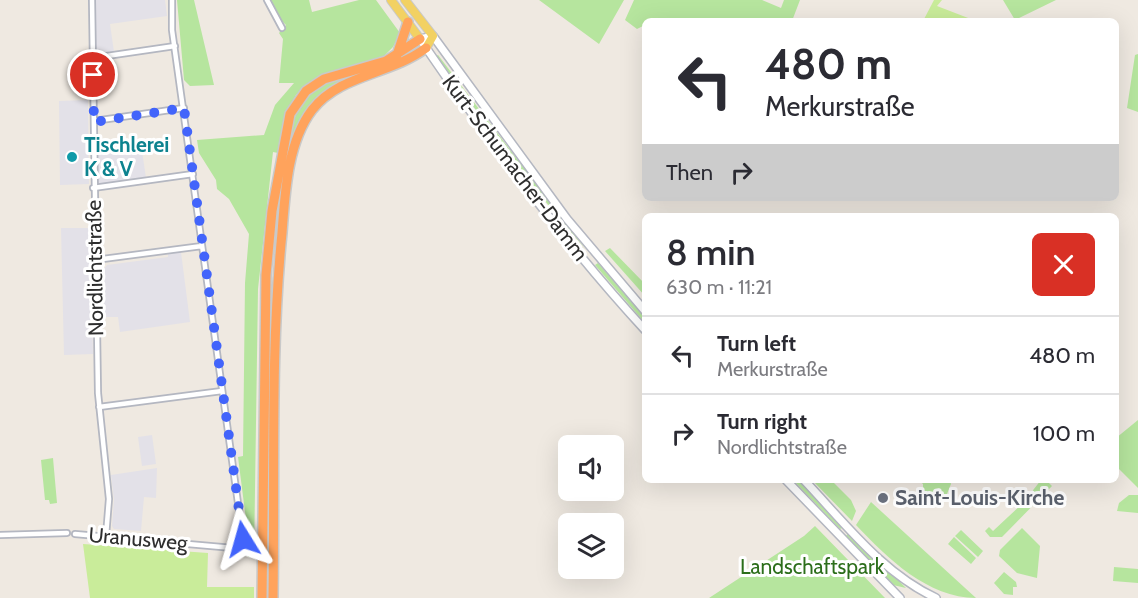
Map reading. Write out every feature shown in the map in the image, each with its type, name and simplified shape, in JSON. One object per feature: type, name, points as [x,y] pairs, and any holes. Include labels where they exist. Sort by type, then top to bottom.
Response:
[{"type":"highway","points":[[397,56],[408,22]]},
{"type":"highway","points":[[262,598],[266,275],[272,211],[288,122],[299,99],[315,84],[334,75],[397,56],[420,39]]},
{"type":"highway","points":[[273,598],[277,298],[284,210],[293,156],[306,120],[326,96],[345,83],[393,68],[426,48]]},
{"type":"main road","name":"Kurt-Schumacher-Damm","points":[[392,0],[533,196],[585,262],[642,327]]},
{"type":"main road","name":"Kurt-Schumacher-Damm","points":[[405,0],[542,187],[642,308]]},
{"type":"main road","points":[[420,39],[433,36]]},
{"type":"main road","points":[[426,48],[433,36]]},
{"type":"main road","points":[[585,262],[595,253]]},
{"type":"main road","points":[[789,483],[900,598]]},
{"type":"main road","points":[[807,483],[886,566],[909,584],[936,598]]},
{"type":"street","name":"Nordlichtstraße","points":[[92,0],[93,188],[99,407],[109,499],[106,536]]},
{"type":"street","points":[[99,407],[222,391],[175,46],[172,0]]},
{"type":"street","points":[[267,0],[282,28]]},
{"type":"street","points":[[93,58],[175,46]]},
{"type":"street","points":[[94,122],[184,108]]},
{"type":"street","points":[[93,188],[193,174]]},
{"type":"street","points":[[95,260],[202,246]]},
{"type":"street","name":"Uranusweg","points":[[75,534],[237,547],[243,539],[222,391]]},
{"type":"street","name":"Uranusweg","points":[[0,536],[67,533]]},
{"type":"shaded area","points":[[96,0],[165,0],[167,16],[110,24],[114,52],[96,55]]},
{"type":"shaded area","points":[[88,100],[89,184],[60,185],[59,101]]},
{"type":"shaded area","points":[[126,140],[128,152],[142,151],[146,178],[98,185],[97,141]]},
{"type":"shaded area","points":[[61,228],[90,228],[93,354],[64,355]]},
{"type":"shaded area","points":[[181,252],[190,322],[120,332],[118,317],[104,317],[103,270],[107,265],[168,257],[168,254]]},
{"type":"shaded area","points":[[152,435],[156,464],[142,466],[138,437]]},
{"type":"shaded area","points":[[157,468],[156,498],[144,497],[141,531],[114,529],[112,526],[114,500],[111,475]]},
{"type":"green space","points":[[177,0],[194,0],[214,85],[190,86],[184,80]]},
{"type":"green space","points":[[270,0],[309,0],[312,12],[359,0],[376,0],[400,33],[393,47],[381,59],[322,75],[305,86],[296,95],[285,115],[278,153],[273,152],[258,289],[254,557],[248,557],[248,535],[238,457],[243,456],[245,283],[249,234],[229,199],[217,189],[216,180],[199,153],[197,140],[264,135],[275,105],[294,83],[279,83],[283,39],[279,33],[286,25],[275,14]]},
{"type":"green space","points":[[539,0],[624,0],[599,44]]},
{"type":"green space","points":[[634,0],[762,0],[781,8],[784,0],[800,0],[793,18],[642,18],[642,26],[637,29],[625,20]]},
{"type":"green space","points":[[934,0],[942,0],[937,6],[968,18],[925,18]]},
{"type":"green space","points":[[1003,0],[1056,0],[1019,18],[1014,18]]},
{"type":"green space","points":[[1138,54],[1138,112],[1127,108],[1135,55]]},
{"type":"green space","points":[[438,55],[586,250],[530,183],[436,56]]},
{"type":"green space","points":[[349,76],[327,90],[309,107],[296,127],[287,152],[293,123],[303,101],[321,86]]},
{"type":"green space","points":[[610,248],[642,281],[642,293],[605,251]]},
{"type":"green space","points":[[598,263],[642,314],[642,320],[595,265]]},
{"type":"green space","points":[[1138,420],[1138,488],[1119,469],[1119,436]]},
{"type":"green space","points":[[53,458],[57,503],[50,504],[49,500],[45,500],[41,460]]},
{"type":"green space","points":[[796,483],[802,483],[842,528],[840,529]]},
{"type":"green space","points":[[815,483],[834,483],[851,500],[856,511],[852,521]]},
{"type":"green space","points":[[951,483],[943,504],[932,504],[923,494],[923,484]]},
{"type":"green space","points":[[1039,483],[1049,483],[1052,486],[1002,537],[990,537],[985,531],[989,527],[993,531],[1023,503]]},
{"type":"green space","points":[[1129,495],[1138,495],[1138,513],[1117,511],[1119,503]]},
{"type":"green space","points":[[871,502],[976,598],[941,591],[925,584],[895,563],[856,525]]},
{"type":"green space","name":"Landschaftspark","points":[[815,526],[885,598],[709,598],[804,536]]},
{"type":"green space","points":[[1022,528],[1040,546],[1037,578],[1017,573],[999,556],[1000,550]]},
{"type":"green space","points":[[961,530],[983,551],[978,557],[955,536]]},
{"type":"green space","points":[[849,532],[906,588],[893,585],[846,536]]},
{"type":"green space","points":[[954,537],[976,558],[971,564],[948,544]]},
{"type":"green space","points":[[83,544],[208,553],[207,587],[254,587],[254,598],[90,598]]},
{"type":"green space","points":[[1114,567],[1138,569],[1138,583],[1113,581]]},
{"type":"green space","points":[[1004,572],[1016,582],[1017,587],[1013,587],[1013,595],[1004,594],[994,583]]},
{"type":"place","name":"Tischlerei K & V","points":[[72,157]]},
{"type":"place","name":"Saint-Louis-Kirche","points":[[883,498]]},
{"type":"route","points":[[93,75],[94,122],[184,108],[243,539]]}]
